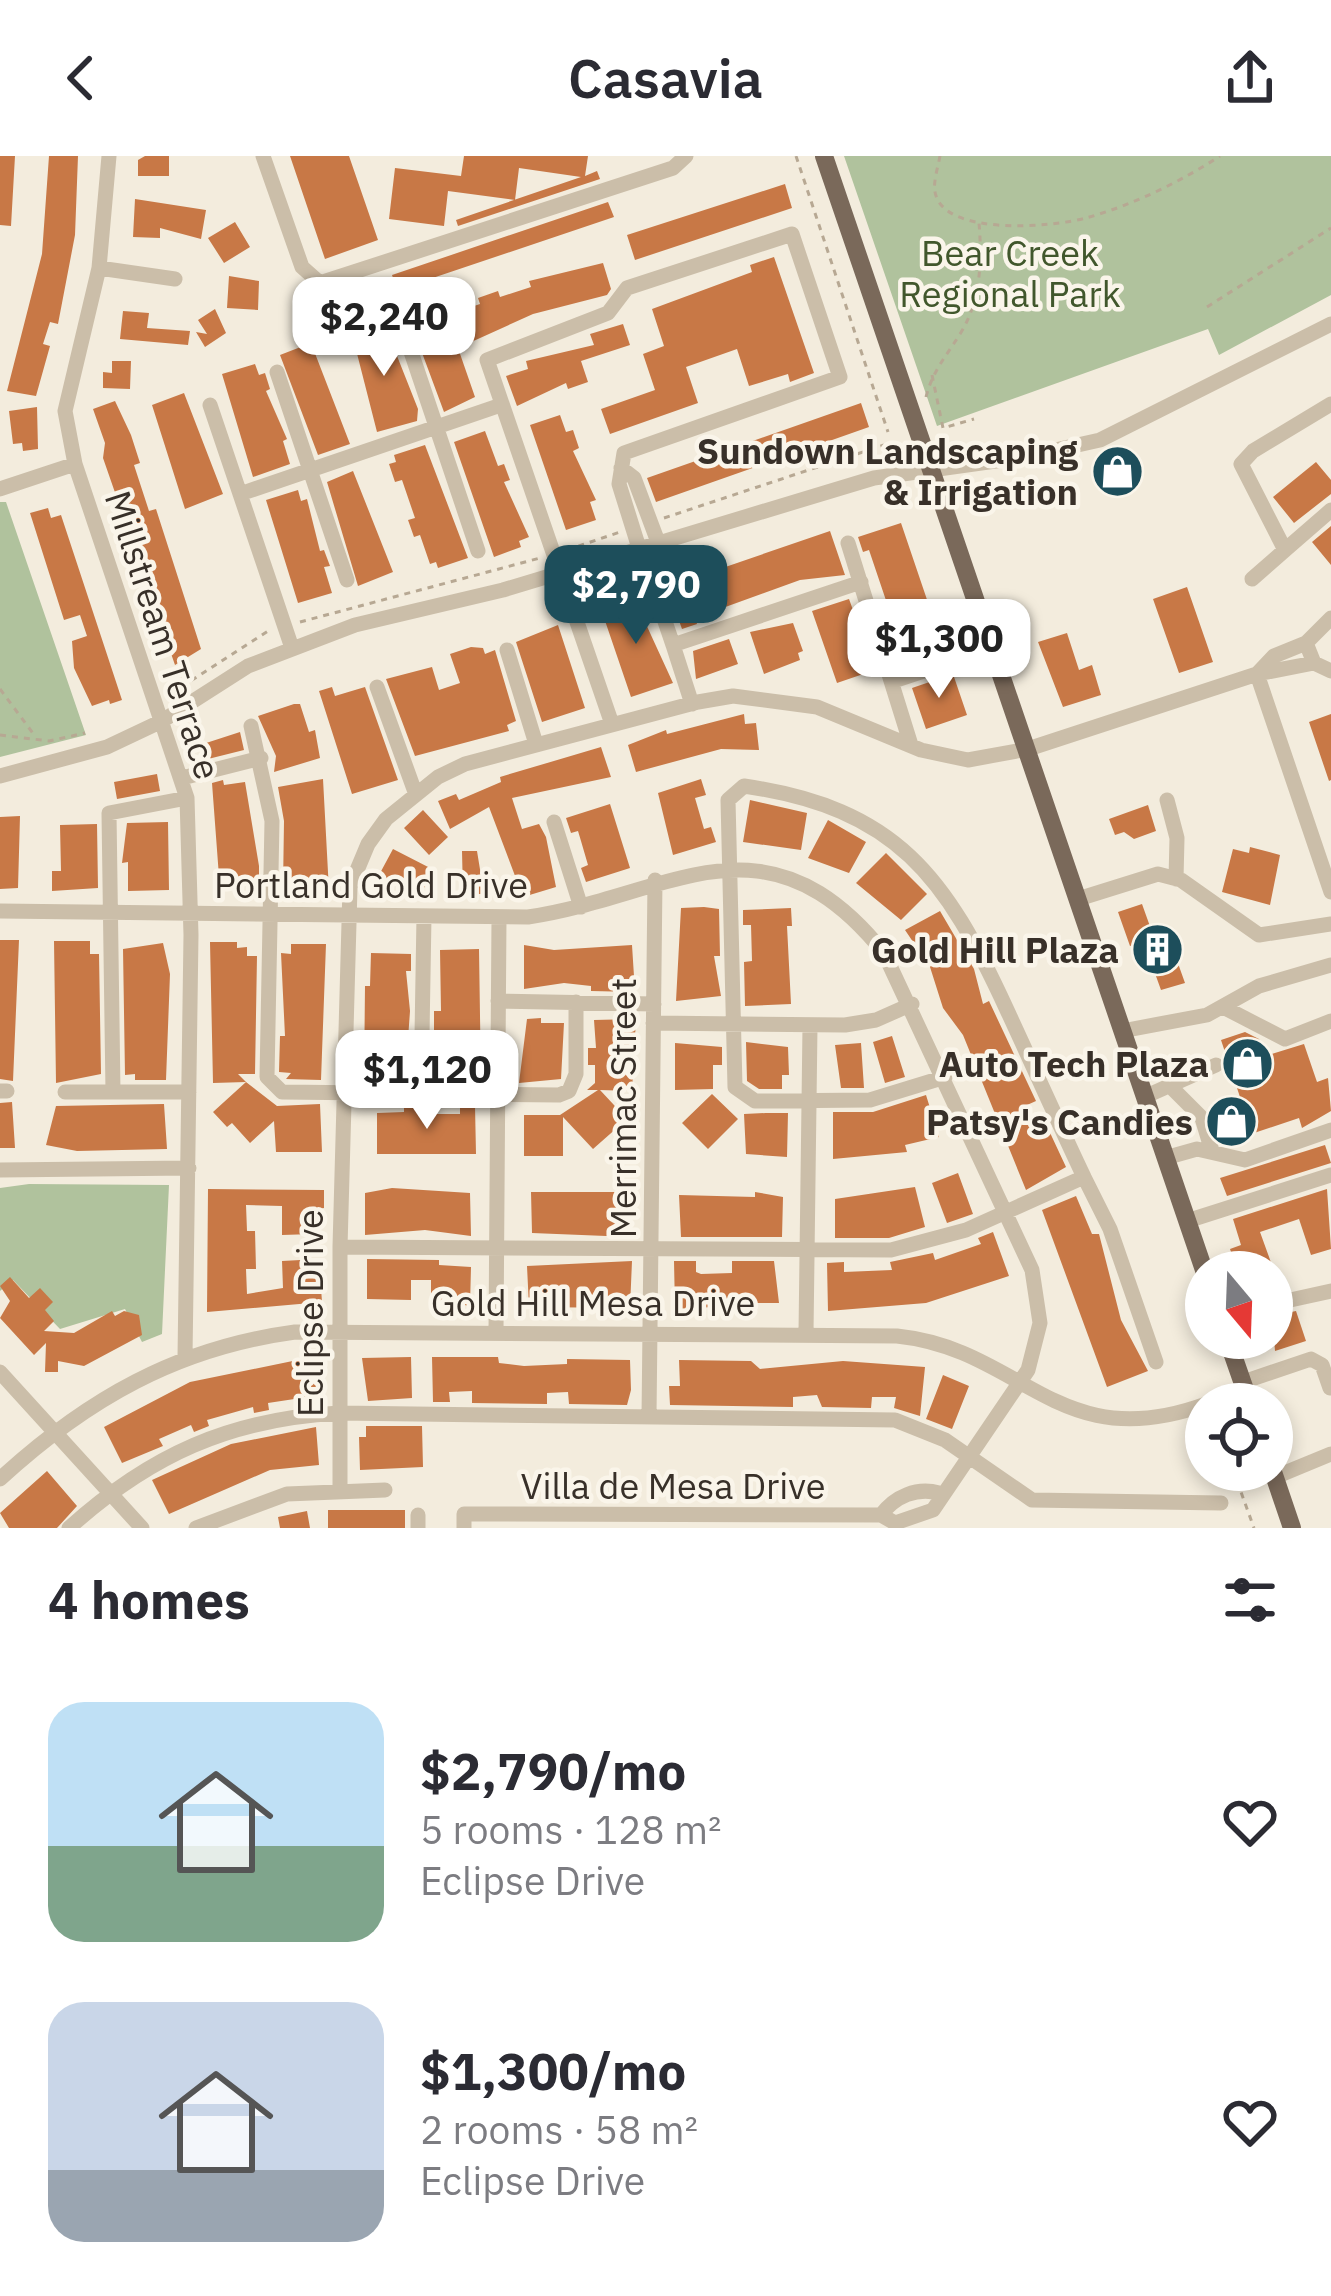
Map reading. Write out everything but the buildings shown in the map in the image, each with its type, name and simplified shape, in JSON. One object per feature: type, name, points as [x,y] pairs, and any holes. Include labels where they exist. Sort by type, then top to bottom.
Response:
[{"type":"main road","points":[[824,156],[1198,1251]]},
{"type":"main road","points":[[1280,1491],[1292,1528]]},
{"type":"street","name":"Millstream Terrace","points":[[109,156],[99,268],[65,411],[75,464],[187,798],[191,915],[185,1357]]},
{"type":"street","points":[[263,156],[302,267],[320,283],[673,168],[686,156]]},
{"type":"street","points":[[612,724],[488,369],[491,354],[608,313],[626,288],[792,234],[840,377],[624,453],[619,484],[639,548]]},
{"type":"street","points":[[99,268],[175,279]]},
{"type":"street","points":[[0,776],[107,747],[162,721],[248,666],[291,645],[562,573],[874,478],[1024,457],[1123,432],[1331,324]]},
{"type":"street","points":[[402,325],[478,551]]},
{"type":"street","points":[[277,372],[347,580]]},
{"type":"street","points":[[1285,550],[1241,464],[1253,451],[1331,404]]},
{"type":"street","points":[[210,405],[291,645]]},
{"type":"street","points":[[241,494],[500,405]]},
{"type":"street","points":[[0,489],[75,464]]},
{"type":"street","points":[[621,468],[634,478],[658,542]]},
{"type":"street","points":[[1252,579],[1331,510]]},
{"type":"street","points":[[848,543],[911,745]]},
{"type":"street","points":[[673,645],[861,582]]},
{"type":"street","points":[[653,590],[692,704]]},
{"type":"street","points":[[1257,674],[1274,656],[1306,643],[1331,618]]},
{"type":"street","points":[[1306,643],[1314,662],[1331,671]]},
{"type":"street","points":[[507,650],[536,744]]},
{"type":"street","points":[[1257,674],[1314,662]]},
{"type":"street","points":[[894,680],[947,663]]},
{"type":"street","points":[[1257,674],[1331,892]]},
{"type":"street","name":"Eclipse Drive","points":[[340,1490],[340,1247],[350,887],[368,844],[415,792],[465,764],[733,696],[786,700],[844,714],[911,745],[968,760],[1028,749],[1257,674]]},
{"type":"street","points":[[376,687],[415,792]]},
{"type":"street","points":[[251,726],[270,794],[267,1077],[282,1092],[498,1096],[569,1091],[576,1074],[577,1002]]},
{"type":"street","points":[[182,778],[261,758]]},
{"type":"street","points":[[945,1077],[885,1099],[755,1101],[740,1094],[732,1081],[728,800],[744,786],[828,803],[906,851],[961,914],[1110,1229],[1156,1362]]},
{"type":"street","points":[[113,1092],[109,812],[187,798]]},
{"type":"street","points":[[1167,800],[1177,838],[1176,879]]},
{"type":"street","points":[[554,822],[581,907]]},
{"type":"street","points":[[1314,842],[1331,836]]},
{"type":"street","name":"Portland Gold Drive","points":[[0,910],[500,918],[581,907],[655,880],[730,869],[793,882],[836,904],[884,953],[1006,1212],[1032,1270],[1040,1305],[1039,1340],[1019,1386]]},
{"type":"street","points":[[1078,899],[1158,874],[1176,879],[1258,935],[1331,924]]},
{"type":"street","name":"Merrimac Street","points":[[649,1417],[655,880]]},
{"type":"street","points":[[421,1095],[424,916]]},
{"type":"street","points":[[496,1334],[500,918]]},
{"type":"street","points":[[1122,1031],[1167,1019],[1186,1022],[1258,986],[1331,965]]},
{"type":"street","points":[[498,1001],[654,1004]]},
{"type":"street","points":[[653,1023],[810,1026],[875,1020],[912,1004]]},
{"type":"street","points":[[1222,1007],[1285,1039],[1331,1021]]},
{"type":"street","points":[[806,1334],[810,1026]]},
{"type":"street","points":[[1144,1097],[1216,1065]]},
{"type":"street","points":[[1171,1087],[1202,1118],[1212,1151]]},
{"type":"street","points":[[65,1092],[189,1092]]},
{"type":"street","points":[[1165,1158],[1212,1151],[1245,1160],[1331,1130]]},
{"type":"street","points":[[0,1170],[188,1168]]},
{"type":"street","points":[[1187,1220],[1331,1174]]},
{"type":"street","points":[[340,1247],[807,1252],[906,1248],[1084,1178]]},
{"type":"street","points":[[1293,1300],[1330,1294]]},
{"type":"street","name":"Gold Hill Mesa Drive","points":[[0,1479],[54,1431],[107,1394],[185,1357],[266,1336],[340,1329],[923,1339],[973,1358],[1076,1412],[1117,1421],[1185,1410]]},
{"type":"street","name":"Gold Hill Mesa Drive","points":[[1264,1383],[1311,1359],[1322,1365],[1330,1388]]},
{"type":"street","points":[[0,1372],[142,1528]]},
{"type":"street","name":"Villa de Mesa Drive","points":[[464,1521],[895,1523],[933,1510],[939,1493],[1019,1386]]},
{"type":"street","points":[[69,1528],[110,1492],[165,1455],[222,1430],[339,1413],[895,1420],[928,1431],[1032,1500],[1220,1503]]},
{"type":"street","points":[[1293,1467],[1331,1454]]},
{"type":"street","points":[[196,1528],[260,1501],[340,1490],[385,1490]]},
{"type":"path","points":[[796,156],[888,432]]},
{"type":"path","points":[[940,156],[934,191],[942,208],[958,220],[979,222],[1084,219],[1183,180],[1220,156]]},
{"type":"path","points":[[925,399],[932,373],[966,326],[983,265],[979,222]]},
{"type":"path","points":[[1207,307],[1331,228]]},
{"type":"path","points":[[932,373],[944,428],[974,419]]},
{"type":"path","points":[[651,522],[884,445]]},
{"type":"path","points":[[152,692],[189,682],[263,632],[555,554],[633,528]]},
{"type":"path","points":[[0,689],[36,738]]},
{"type":"path","points":[[0,735],[57,741],[85,733]]},
{"type":"path","points":[[1241,1491],[1254,1528]]},
{"type":"green space","name":"Bear Creek Regional Park","points":[[844,156],[1331,156],[1331,295],[1219,355],[1208,329],[937,426]]},
{"type":"green space","points":[[0,502],[6,502],[86,735],[0,757]]},
{"type":"green space","points":[[169,1185],[162,1334],[142,1342],[125,1309],[60,1329],[13,1280],[0,1291],[0,1188]]},
{"type":"place","name":"Sundown Landscaping & Irrigation","points":[[1117,472]]},
{"type":"place","name":"Gold Hill Plaza","points":[[1158,950]]},
{"type":"place","name":"Auto Tech Plaza","points":[[1248,1064]]},
{"type":"place","name":"Patsy's Candies","points":[[1232,1122]]}]
